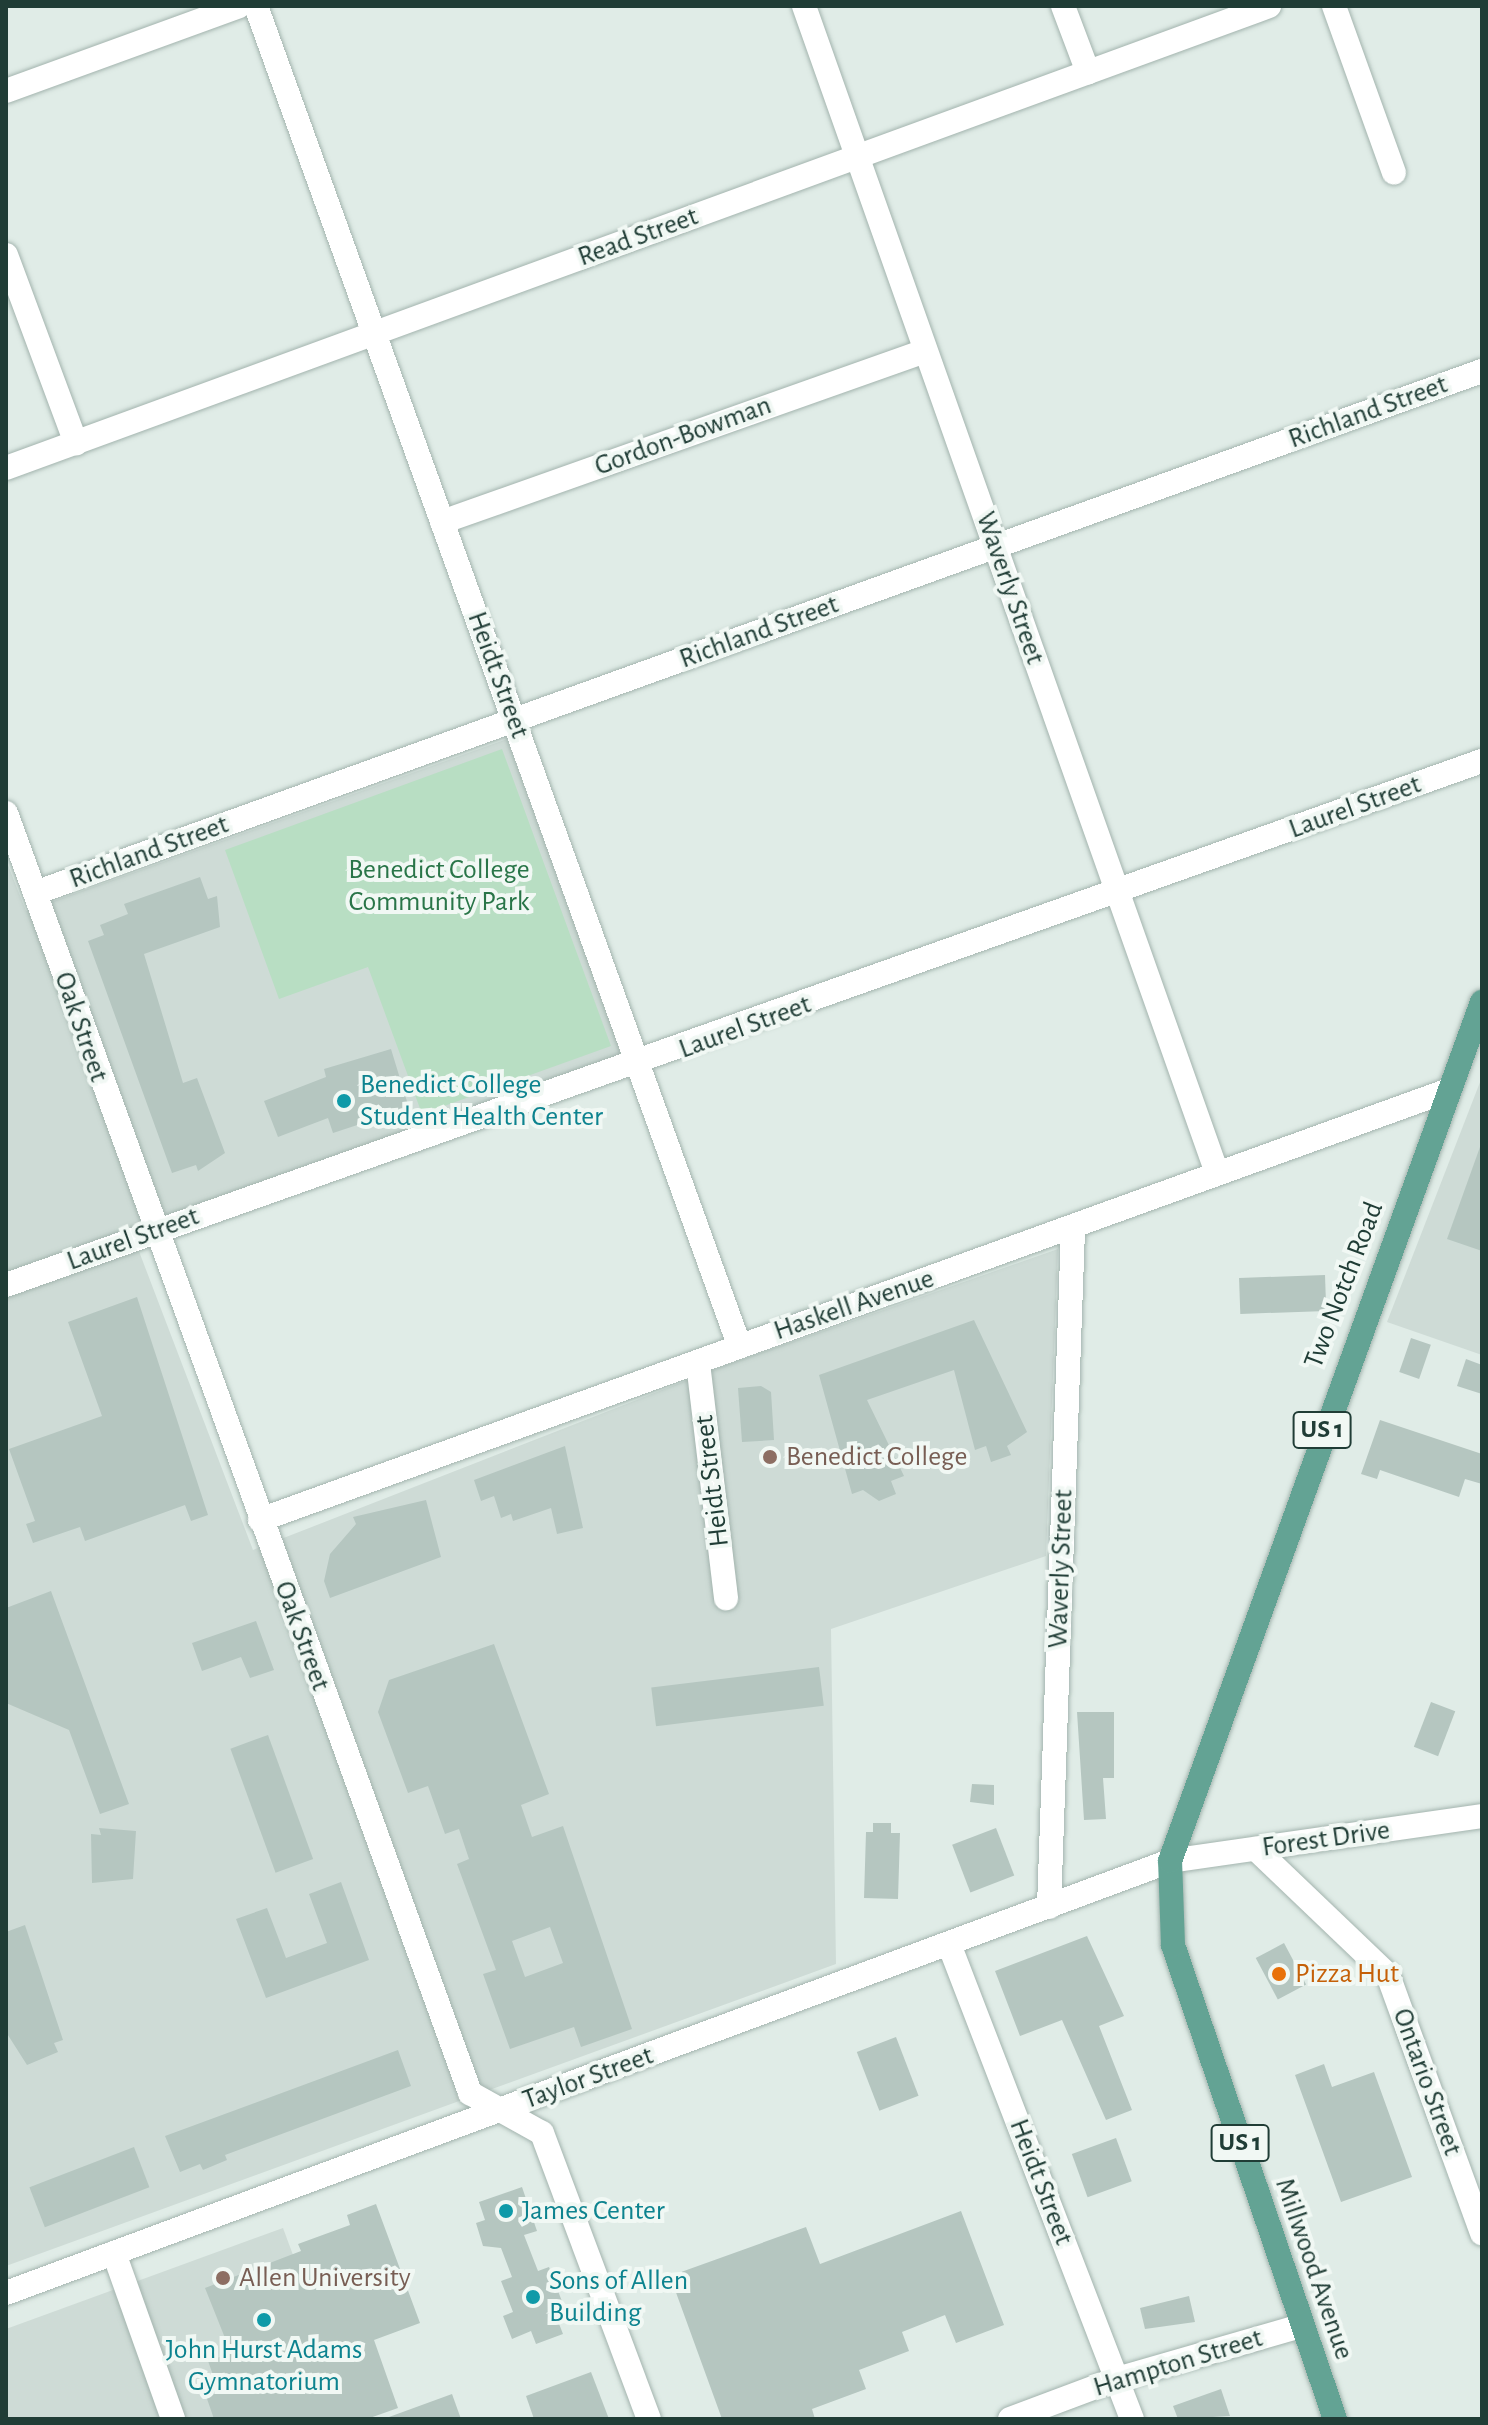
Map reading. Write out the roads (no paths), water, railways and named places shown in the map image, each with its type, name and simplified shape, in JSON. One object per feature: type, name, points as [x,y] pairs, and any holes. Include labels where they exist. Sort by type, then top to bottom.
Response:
[{"type":"main road","name":"Two Notch Road","points":[[1170,1861],[1482,1002]]},
{"type":"main road","name":"Millwood Avenue","points":[[1170,1861],[1173,1945],[1335,2419]]},
{"type":"street","points":[[6,91],[193,15],[239,6]]},
{"type":"street","name":"Heidt Street","points":[[256,6],[372,335],[515,720],[739,1345]]},
{"type":"street","name":"Waverly Street","points":[[804,6],[997,546],[1115,893],[1216,1170]]},
{"type":"street","points":[[1063,6],[1088,72]]},
{"type":"street","name":"Read Street","points":[[6,468],[1269,6]]},
{"type":"street","points":[[1334,6],[1394,173]]},
{"type":"street","points":[[6,255],[76,443]]},
{"type":"street","name":"Gordon-Bowman","points":[[442,522],[925,351]]},
{"type":"street","name":"Richland Street","points":[[35,893],[1482,371]]},
{"type":"street","name":"Laurel Street","points":[[6,1285],[152,1231],[638,1067],[1115,893],[1476,766]]},
{"type":"street","name":"Oak Street","points":[[6,813],[152,1231],[470,2093],[542,2133],[649,2419]]},
{"type":"street","name":"Haskell Avenue","points":[[260,1520],[698,1363],[739,1345],[1073,1230],[1216,1170],[1449,1090]]},
{"type":"street","name":"Waverly Street","points":[[1049,1907],[1073,1230]]},
{"type":"street","name":"Heidt Street","points":[[698,1363],[726,1598]]},
{"type":"street","name":"Forest Drive","points":[[1170,1861],[1482,1816]]},
{"type":"street","name":"Ontario Street","points":[[1256,1849],[1388,1975],[1482,2233]]},
{"type":"street","name":"Taylor Street","points":[[6,2293],[1170,1861]]},
{"type":"street","name":"Heidt Street","points":[[949,1944],[1132,2419]]},
{"type":"street","points":[[114,2253],[173,2419]]},
{"type":"street","name":"Hampton Street","points":[[1010,2419],[1117,2379],[1301,2326]]},
{"type":"place","name":"Benedict College Student Health Center","points":[[344,1101]]},
{"type":"place","name":"Benedict College","points":[[770,1457]]},
{"type":"place","name":"Pizza Hut","points":[[1279,1974]]},
{"type":"place","name":"James Center","points":[[506,2211]]},
{"type":"place","name":"Allen University","points":[[223,2278]]},
{"type":"place","name":"Sons of Allen Building","points":[[533,2297]]},
{"type":"place","name":"John Hurst Adams Gymnatorium","points":[[264,2320]]},
{"type":"park label","name":"Benedict College Community Park","points":[[439,886]]}]
